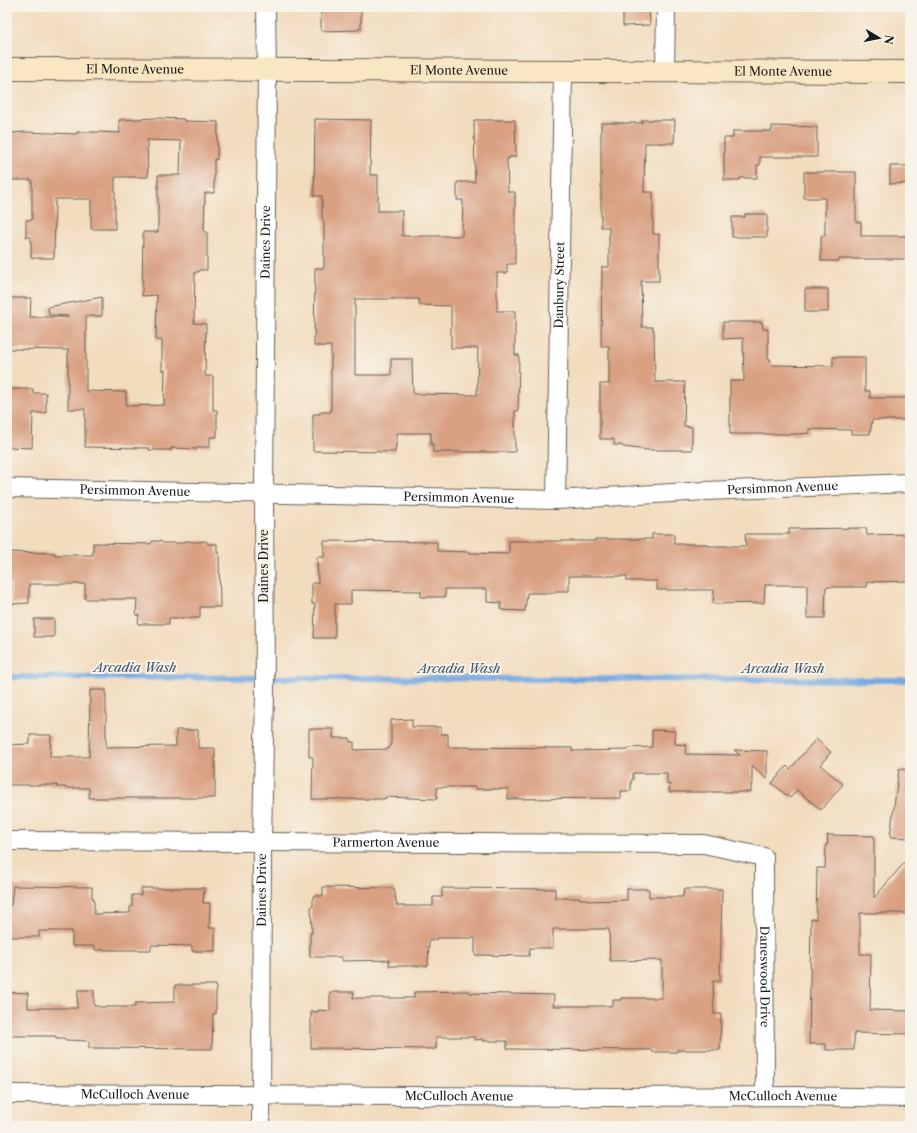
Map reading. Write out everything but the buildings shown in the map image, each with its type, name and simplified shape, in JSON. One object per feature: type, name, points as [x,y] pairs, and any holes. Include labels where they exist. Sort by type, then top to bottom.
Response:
[{"type":"street","name":"Daines Drive","points":[[261,1126],[260,1094],[265,693],[264,494],[268,70],[266,7]]},
{"type":"street","points":[[665,71],[666,7]]},
{"type":"street","name":"El Monte Avenue","points":[[7,68],[910,72]]},
{"type":"street","name":"Danbury Street","points":[[556,500],[563,70]]},
{"type":"street","name":"Persimmon Avenue","points":[[7,488],[556,500],[910,483]]},
{"type":"street","name":"Parmerton Avenue","points":[[7,842],[704,844],[764,857]]},
{"type":"street","name":"Daneswood Drive","points":[[764,857],[765,1096]]},
{"type":"street","name":"McCulloch Avenue","points":[[7,1094],[260,1094],[607,1097],[765,1096],[910,1098]]},
{"type":"waterway","name":"Arcadia Wash","points":[[7,677],[910,680]]}]
